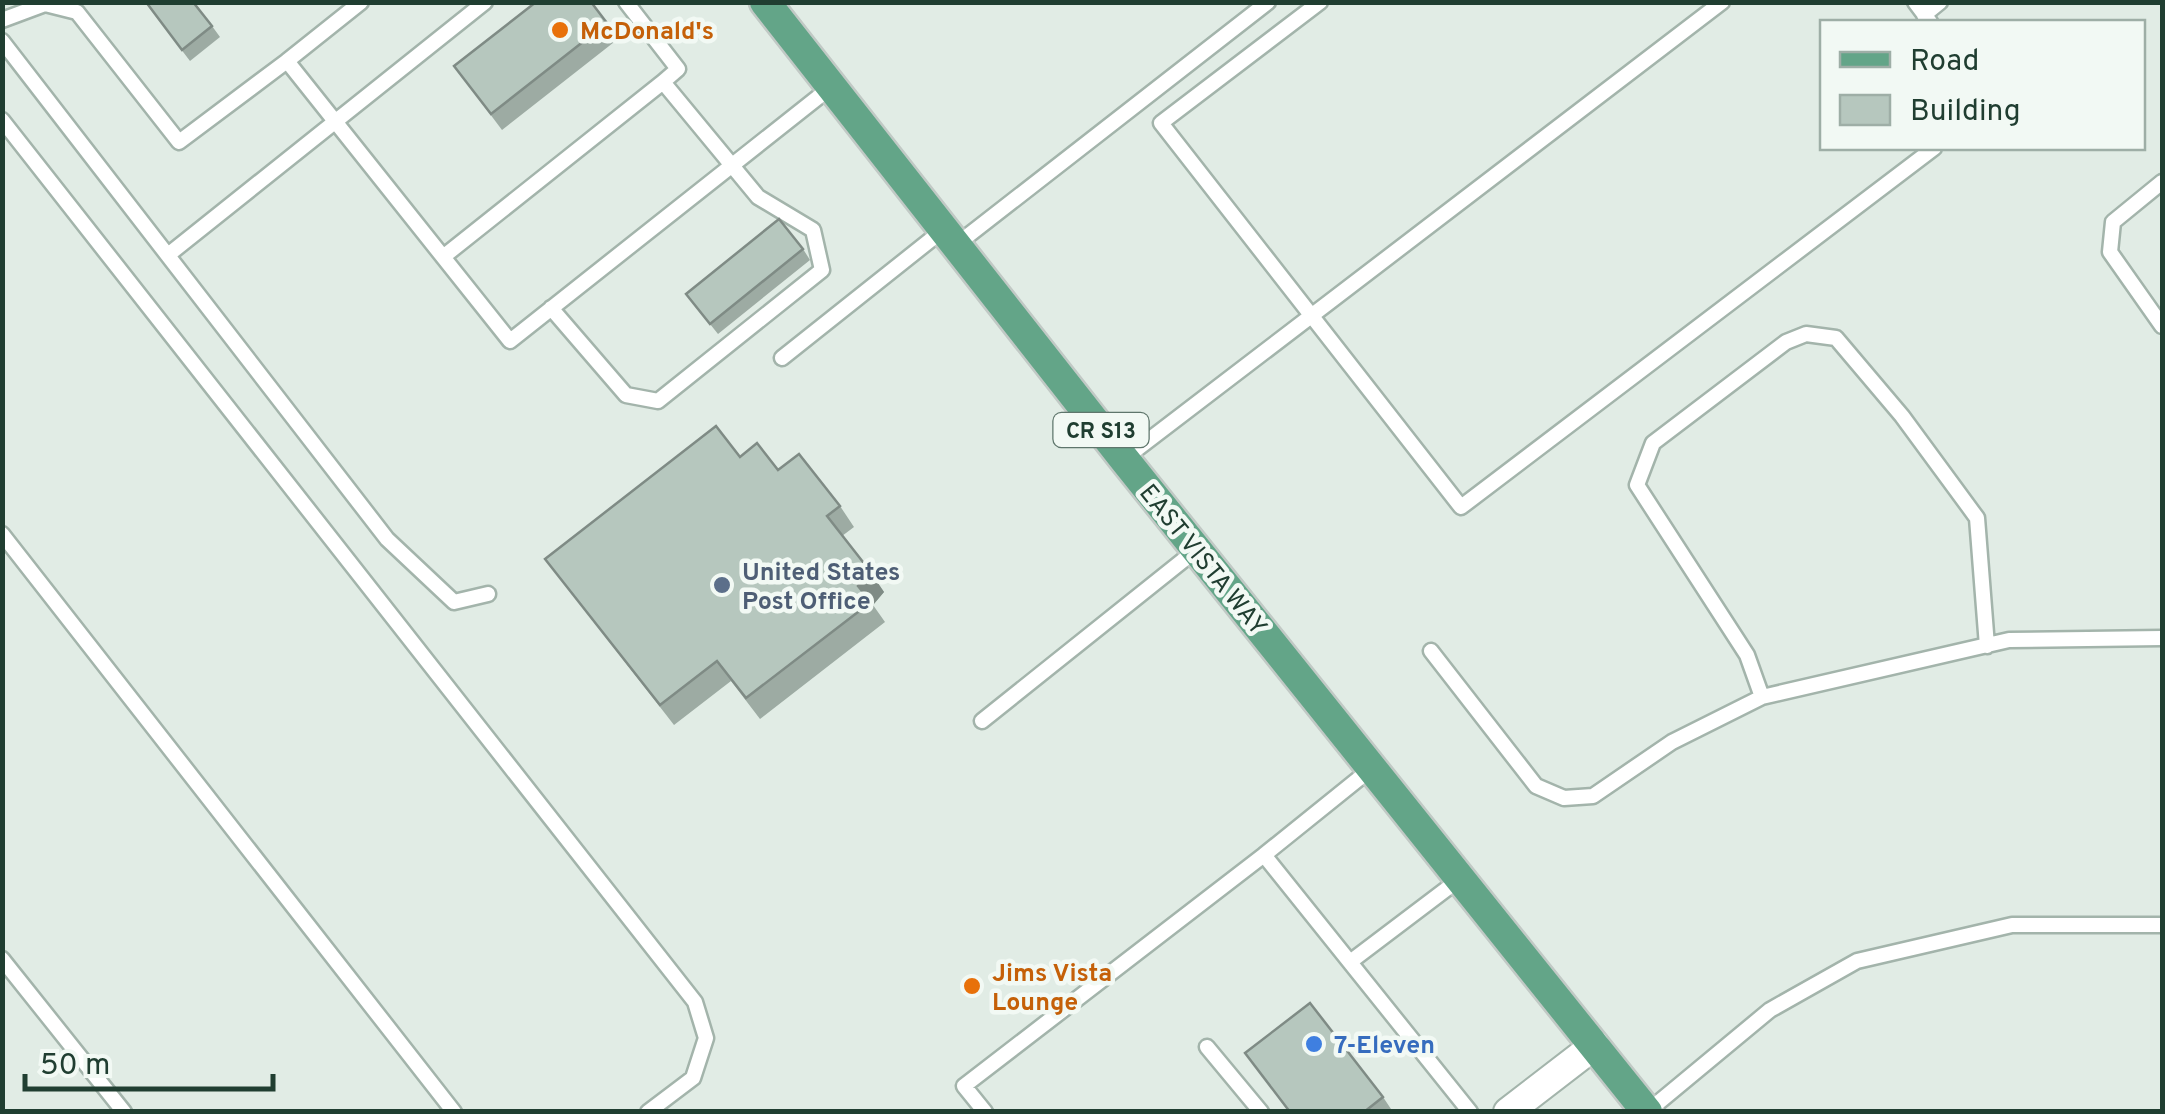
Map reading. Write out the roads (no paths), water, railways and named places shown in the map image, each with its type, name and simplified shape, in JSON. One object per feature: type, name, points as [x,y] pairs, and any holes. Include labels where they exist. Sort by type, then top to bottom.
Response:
[{"type":"main road","name":"EAST VISTA WAY","points":[[764,2],[1647,1112]]},
{"type":"street","points":[[1508,1112],[1595,1045]]},
{"type":"lane","points":[[2,20],[45,4],[76,12],[179,142],[361,2]]},
{"type":"lane","points":[[168,255],[485,2]]},
{"type":"lane","points":[[443,257],[678,70],[626,2]]},
{"type":"lane","points":[[782,358],[1268,2]]},
{"type":"lane","points":[[1320,2],[1161,123],[1462,507],[1931,150]]},
{"type":"lane","points":[[1124,459],[1722,2]]},
{"type":"lane","points":[[1923,13],[1940,2]]},
{"type":"lane","points":[[2,41],[387,540],[454,602],[488,594]]},
{"type":"lane","points":[[287,61],[510,341],[831,87]]},
{"type":"lane","points":[[552,308],[626,395],[658,401],[822,270],[813,230],[758,196],[664,82]]},
{"type":"lane","points":[[2,120],[695,1002],[706,1038],[693,1078],[648,1112]]},
{"type":"lane","points":[[2162,182],[2114,222],[2110,252],[2162,326]]},
{"type":"lane","points":[[1762,696],[1747,654],[1637,485],[1653,442],[1786,342],[1806,334],[1836,338],[1902,416],[1976,518],[1987,646]]},
{"type":"lane","points":[[2,534],[454,1112]]},
{"type":"lane","points":[[982,721],[1197,550]]},
{"type":"lane","points":[[1431,651],[1536,786],[1564,798],[1594,796],[1672,742],[1762,696],[2009,640],[2162,638]]},
{"type":"lane","points":[[984,1112],[964,1086],[1372,768]]},
{"type":"lane","points":[[1264,855],[1470,1112]]},
{"type":"lane","points":[[1350,962],[1460,878]]},
{"type":"lane","points":[[1647,1112],[1770,1010],[1857,961],[2012,925],[2162,924]]},
{"type":"lane","points":[[2,959],[124,1112]]},
{"type":"lane","points":[[1207,1047],[1261,1112]]},
{"type":"place","name":"McDonald's","points":[[560,30]]},
{"type":"place","name":"United States Post Office","points":[[722,585]]},
{"type":"place","name":"Jims Vista Lounge","points":[[972,986]]},
{"type":"place","name":"7-Eleven","points":[[1314,1044]]}]
